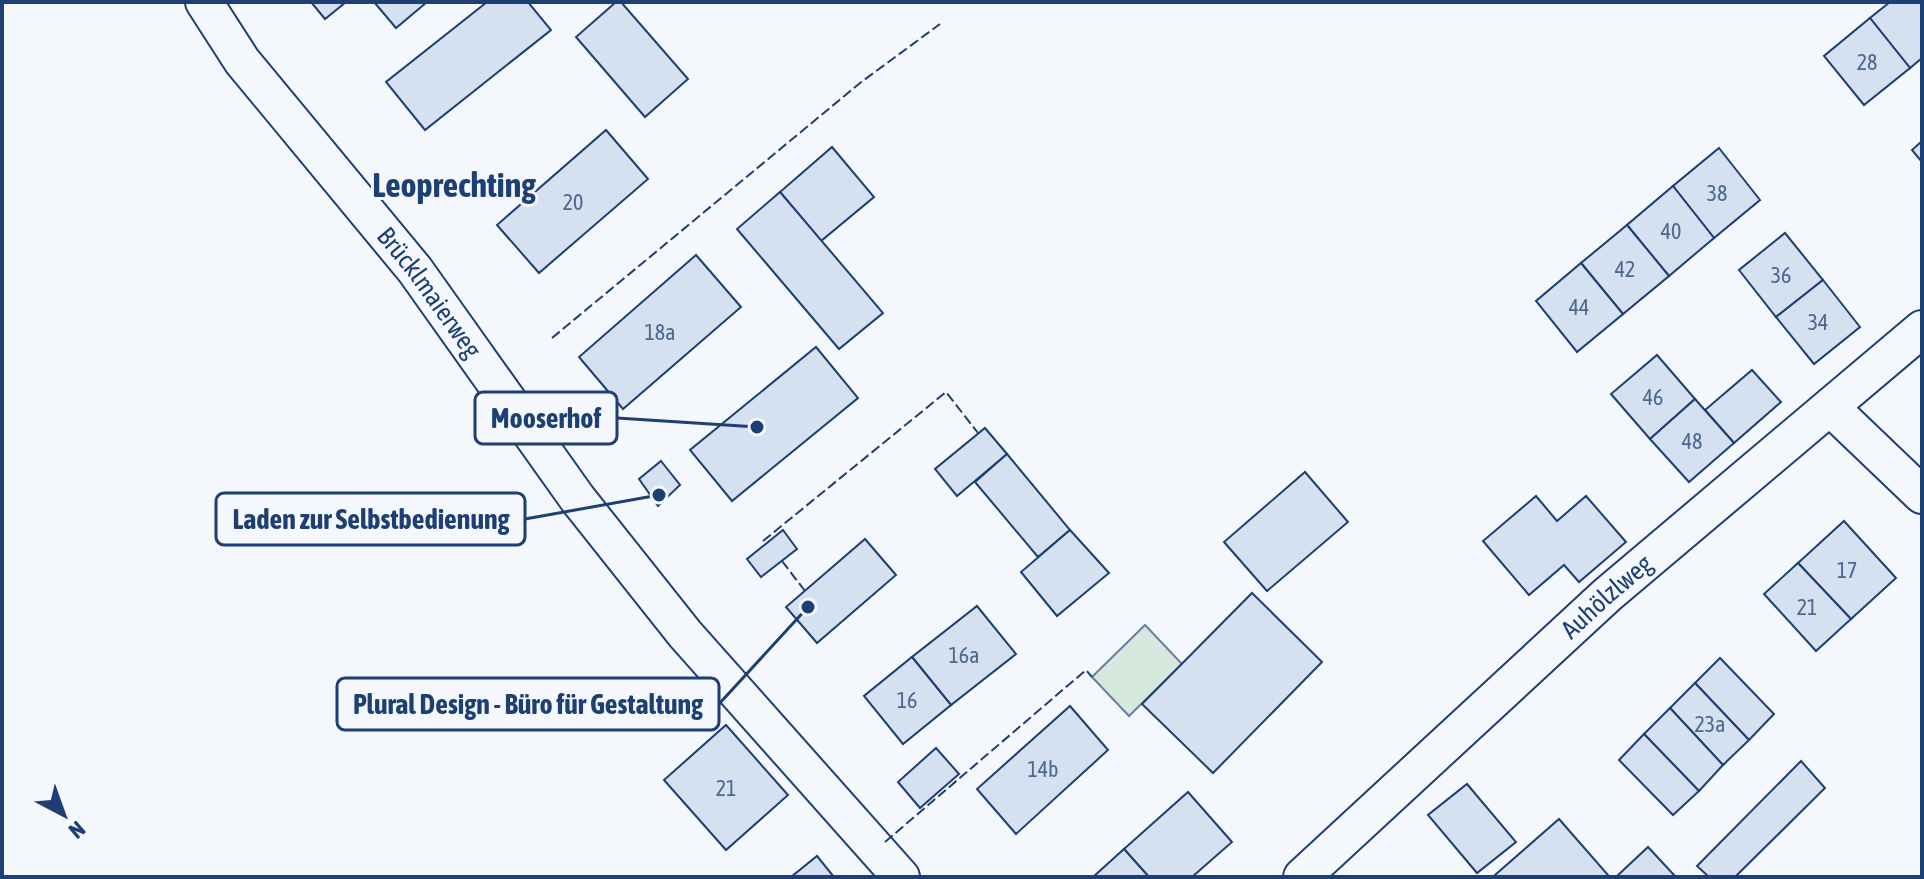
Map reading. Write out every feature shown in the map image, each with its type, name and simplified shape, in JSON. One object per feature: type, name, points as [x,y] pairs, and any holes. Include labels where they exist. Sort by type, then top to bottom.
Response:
[{"type":"street","name":"Brücklmaierweg","points":[[204,2],[242,61],[415,270],[577,498],[685,634],[901,877]]},
{"type":"street","name":"Auhölzlweg","points":[[1302,877],[1607,595],[1922,329]]},
{"type":"street","points":[[1830,407],[1922,495]]},
{"type":"shaded area","points":[[1145,625],[1182,664],[1129,716],[1092,677]]},
{"type":"building","points":[[311,2],[346,2],[325,19]]},
{"type":"building","points":[[374,2],[427,2],[396,28]]},
{"type":"building","points":[[487,2],[528,2],[551,30],[425,130],[386,82]]},
{"type":"building","points":[[616,2],[621,2],[688,79],[645,117],[576,37]]},
{"type":"building","points":[[1890,2],[1922,2],[1922,58],[1910,68],[1870,18]]},
{"type":"building","points":[[1870,18],[1910,68],[1864,105],[1824,56]]},
{"type":"building","points":[[606,130],[648,179],[539,273],[497,225]]},
{"type":"building","points":[[1922,141],[1922,162],[1912,150]]},
{"type":"building","points":[[832,147],[874,197],[821,241],[780,192]]},
{"type":"building","points":[[1719,148],[1760,200],[1714,238],[1673,186]]},
{"type":"building","points":[[1673,186],[1714,238],[1669,276],[1627,225]]},
{"type":"building","points":[[780,192],[883,313],[839,349],[737,229]]},
{"type":"building","points":[[1627,225],[1669,276],[1623,314],[1581,263]]},
{"type":"building","points":[[1785,233],[1823,280],[1776,317],[1739,270]]},
{"type":"building","points":[[696,255],[741,307],[623,409],[579,357]]},
{"type":"building","points":[[1581,263],[1623,314],[1577,352],[1536,301]]},
{"type":"building","points":[[1823,280],[1860,327],[1814,364],[1776,317]]},
{"type":"building","points":[[816,347],[858,398],[732,501],[690,450]]},
{"type":"building","points":[[1657,355],[1695,399],[1650,439],[1611,394]]},
{"type":"building","points":[[1752,370],[1781,402],[1734,443],[1705,410]]},
{"type":"building","points":[[1695,399],[1734,443],[1689,482],[1650,439]]},
{"type":"building","points":[[985,428],[1007,454],[957,496],[935,469]]},
{"type":"building","points":[[1007,454],[1070,530],[1038,557],[975,482]]},
{"type":"building","points":[[661,461],[680,485],[658,506],[639,479]]},
{"type":"building","points":[[1305,472],[1348,522],[1267,591],[1224,542]]},
{"type":"building","points":[[1536,496],[1557,521],[1586,496],[1626,542],[1579,582],[1564,565],[1529,595],[1483,541]]},
{"type":"building","points":[[1844,521],[1896,578],[1851,619],[1798,563]]},
{"type":"building","points":[[783,530],[797,549],[761,577],[747,559]]},
{"type":"building","points":[[1070,530],[1109,573],[1057,616],[1021,572]]},
{"type":"building","points":[[865,539],[896,575],[817,643],[786,607]]},
{"type":"building","points":[[1798,563],[1851,619],[1816,651],[1764,594]]},
{"type":"building","points":[[1252,593],[1322,662],[1213,773],[1142,704]]},
{"type":"building","points":[[977,606],[1016,654],[951,705],[912,657]]},
{"type":"building","points":[[912,657],[951,705],[903,744],[864,696]]},
{"type":"building","points":[[1720,658],[1774,714],[1749,740],[1695,683]]},
{"type":"building","points":[[1695,683],[1749,740],[1723,765],[1670,708]]},
{"type":"building","points":[[1070,706],[1108,750],[1016,834],[977,789]]},
{"type":"building","points":[[1670,708],[1723,765],[1699,791],[1644,734]]},
{"type":"building","points":[[726,725],[788,795],[726,850],[664,780]]},
{"type":"building","points":[[1644,734],[1699,791],[1673,815],[1619,760]]},
{"type":"building","points":[[936,748],[959,774],[920,808],[898,782]]},
{"type":"building","points":[[1801,761],[1825,788],[1735,877],[1709,877],[1697,866]]},
{"type":"building","points":[[1467,784],[1516,842],[1477,873],[1428,815]]},
{"type":"building","points":[[1188,792],[1232,842],[1192,877],[1149,877],[1124,849]]},
{"type":"building","points":[[1559,819],[1608,875],[1496,877],[1495,875]]},
{"type":"building","points":[[1648,847],[1675,876],[1616,877]]},
{"type":"building","points":[[1124,849],[1149,877],[1093,877]]},
{"type":"building","points":[[817,856],[834,877],[791,877]]},
{"type":"fence","points":[[552,338],[860,83],[940,24]]},
{"type":"fence","points":[[763,541],[946,392],[978,433]]},
{"type":"fence","points":[[782,561],[805,591]]},
{"type":"fence","points":[[885,842],[1086,670],[1092,677]]},
{"type":"place","name":"Mooserhof","points":[[757,427]]},
{"type":"place","name":"Laden zur Selbstbedienung","points":[[659,495]]},
{"type":"place","name":"Plural Design - Büro für Gestaltung","points":[[808,607]]},
{"type":"district","name":"Leoprechting","points":[[454,185]]}]
